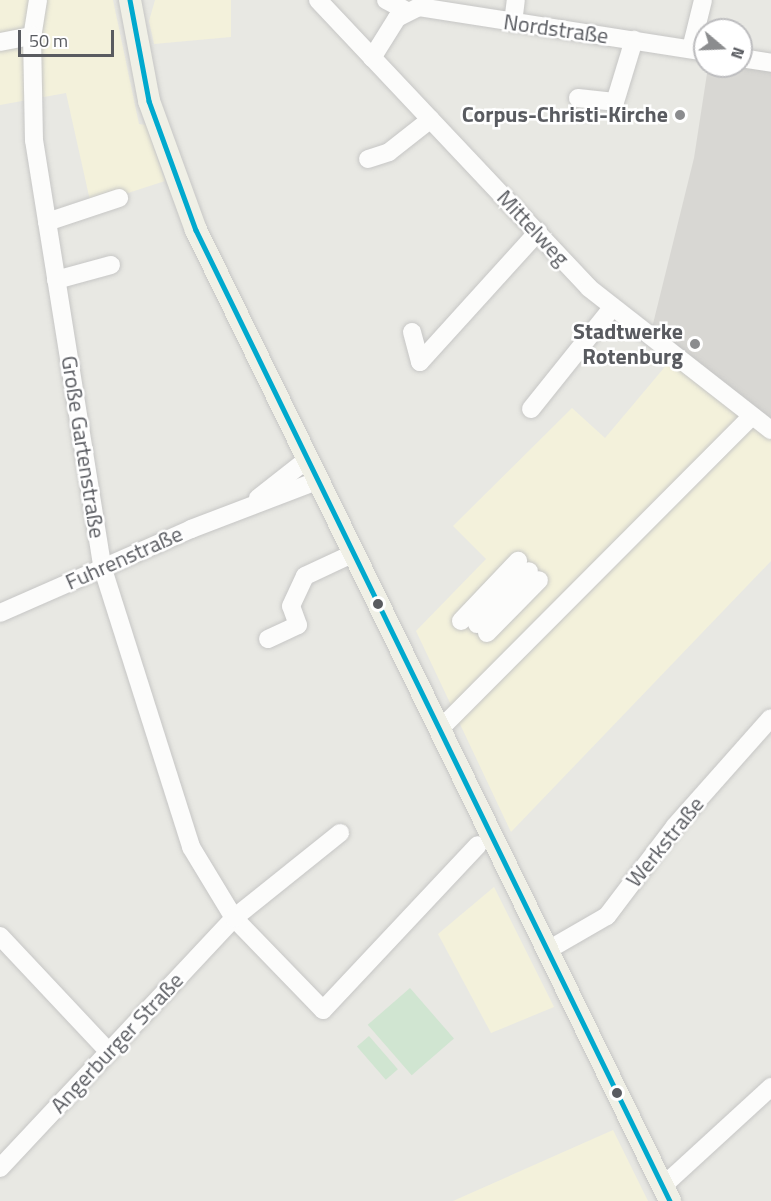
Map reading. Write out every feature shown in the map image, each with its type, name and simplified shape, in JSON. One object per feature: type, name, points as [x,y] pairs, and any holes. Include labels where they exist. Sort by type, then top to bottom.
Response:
[{"type":"main road","points":[[130,0],[150,101],[176,185],[440,729],[486,842],[548,950],[666,1194]]},
{"type":"street","name":"Große Gartenstraße","points":[[38,0],[32,36],[34,140],[102,566],[191,847],[234,918],[318,1008],[327,1009],[486,842]]},
{"type":"street","name":"Mittelweg","points":[[318,0],[611,309],[771,430]]},
{"type":"street","name":"Nordstraße","points":[[386,0],[407,11],[418,7],[693,49]]},
{"type":"street","points":[[513,23],[516,0]]},
{"type":"street","points":[[701,18],[703,0]]},
{"type":"street","points":[[372,58],[407,11]]},
{"type":"street","points":[[0,42],[32,36]]},
{"type":"street","points":[[578,98],[615,102],[634,40]]},
{"type":"street","points":[[753,60],[771,63]]},
{"type":"street","points":[[368,159],[389,153],[431,119]]},
{"type":"street","points":[[47,222],[119,198]]},
{"type":"street","points":[[412,332],[420,362],[538,232]]},
{"type":"street","points":[[56,280],[111,265]]},
{"type":"street","points":[[531,409],[611,309]]},
{"type":"street","points":[[440,729],[752,416]]},
{"type":"street","name":"Fuhrenstraße","points":[[249,505],[308,459]]},
{"type":"street","name":"Fuhrenstraße","points":[[0,613],[102,566],[249,505],[319,480]]},
{"type":"street","points":[[268,639],[298,625],[291,606],[305,576],[354,553]]},
{"type":"street","points":[[529,571],[475,626],[529,571]]},
{"type":"street","name":"Werkstraße","points":[[548,950],[607,916],[675,826],[771,718]]},
{"type":"street","name":"Angerburger Straße","points":[[0,1168],[234,918],[340,832]]},
{"type":"street","points":[[0,936],[109,1052]]},
{"type":"street","points":[[666,1194],[771,1087]]},
{"type":"shaded area","points":[[0,0],[113,0],[139,124],[146,125],[165,181],[91,205],[66,93],[0,105]]},
{"type":"shaded area","points":[[155,0],[231,0],[231,37],[154,44],[149,21]]},
{"type":"shaded area","points":[[771,63],[771,430],[650,336],[694,158],[706,78],[753,78],[753,64]]},
{"type":"shaded area","points":[[674,356],[771,430],[771,561],[511,832],[416,631],[486,559],[453,526],[572,408],[605,438]]},
{"type":"shaded area","points":[[494,887],[554,1007],[491,1033],[438,934]]},
{"type":"shaded area","points":[[613,1130],[648,1201],[453,1201]]},
{"type":"green space","points":[[410,988],[454,1039],[412,1075],[368,1025]]},
{"type":"green space","points":[[369,1036],[398,1069],[386,1080],[357,1046]]},
{"type":"transit line","points":[[130,0],[149,101],[196,230],[670,1201]]},
{"type":"place","name":"Corpus-Christi-Kirche","points":[[680,115]]},
{"type":"place","name":"Stadtwerke Rotenburg","points":[[695,344]]}]
